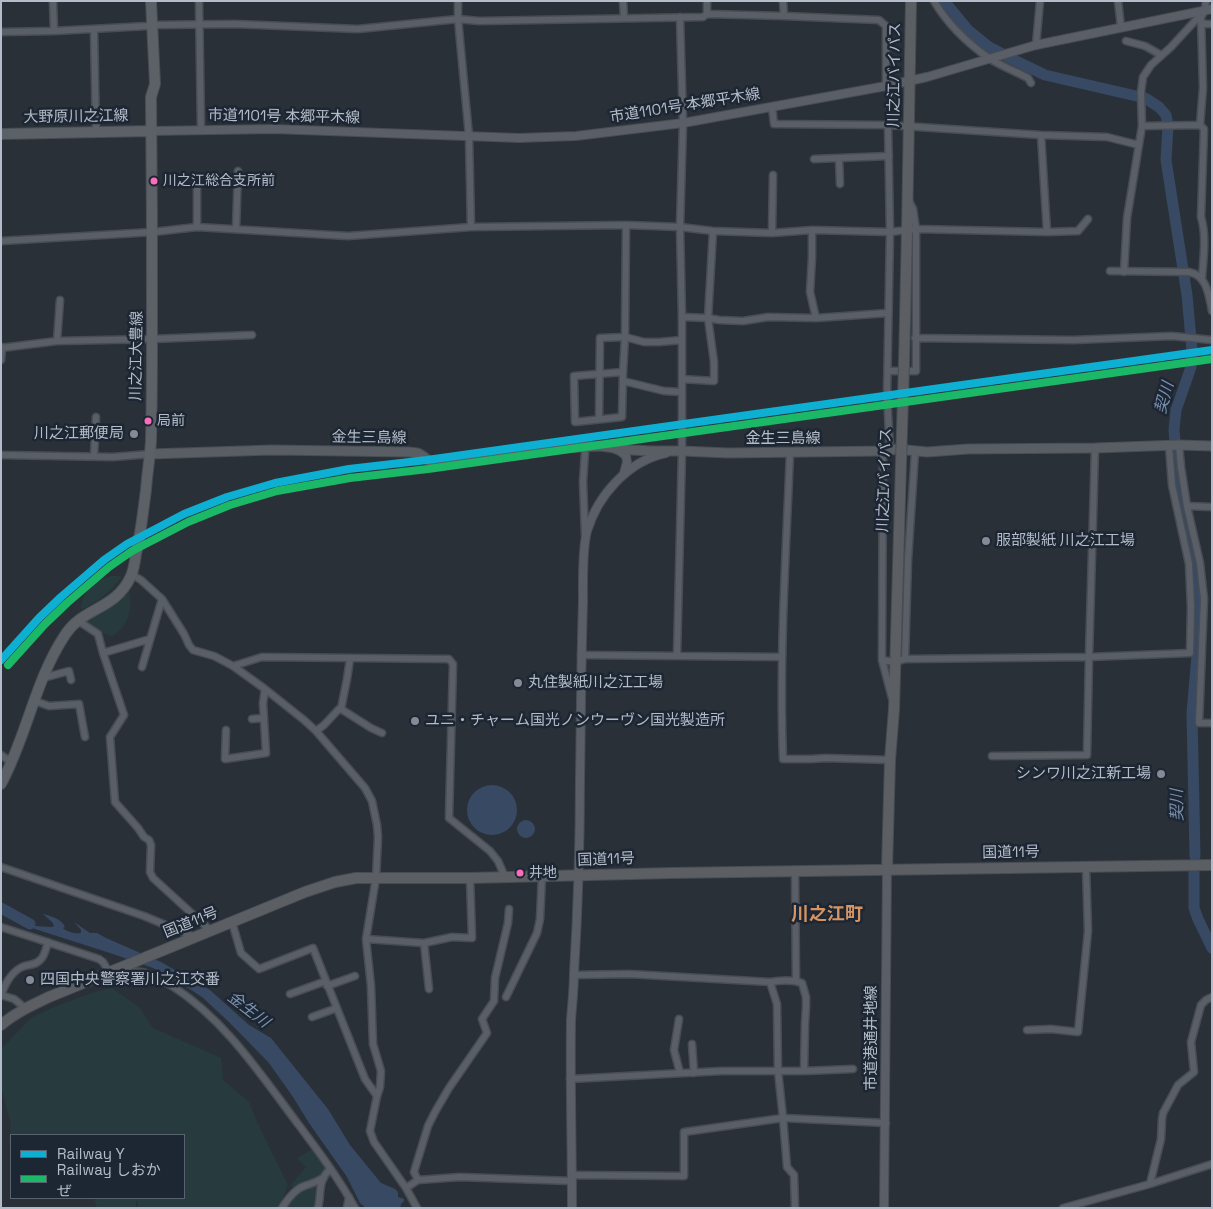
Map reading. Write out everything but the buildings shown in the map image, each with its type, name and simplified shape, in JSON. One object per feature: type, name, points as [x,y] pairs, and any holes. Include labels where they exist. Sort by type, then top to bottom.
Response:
[{"type":"highway","name":"川之江バイパス","points":[[887,869],[890,760],[900,661],[901,462],[904,364],[912,229],[908,198],[911,1]]},
{"type":"highway","name":"国道11号","points":[[1,1025],[25,1008],[48,997],[305,892],[335,882],[356,878],[470,878],[887,869],[1212,865]]},
{"type":"main road","name":"川之江大豊線","points":[[1,784],[12,763],[43,678],[63,637],[77,620],[114,599],[121,592],[131,574],[140,538],[150,454],[152,339],[151,97],[155,84],[151,1]]},
{"type":"main road","name":"大野原川之江線","points":[[1,134],[152,131]]},
{"type":"main road","name":"金生三島線","points":[[150,454],[272,450],[409,452],[417,453],[431,463],[441,466],[560,448],[600,446],[631,450],[728,453],[897,449],[915,452],[939,452],[968,448],[1212,446]]},
{"type":"street","points":[[53,1],[54,31]]},
{"type":"street","points":[[199,1],[201,129]]},
{"type":"street","points":[[458,1],[469,136],[471,227]]},
{"type":"street","points":[[623,1],[624,17]]},
{"type":"street","points":[[707,1],[708,14]]},
{"type":"street","points":[[783,1],[784,16]]},
{"type":"street","points":[[934,1],[960,36],[990,58],[1028,78],[1031,83]]},
{"type":"street","points":[[1036,45],[1040,1]]},
{"type":"street","points":[[1118,1],[1121,27]]},
{"type":"street","points":[[1206,1],[1208,10]]},
{"type":"street","points":[[1202,279],[1204,234],[1201,217],[1203,88],[1201,17],[1208,10]]},
{"type":"street","points":[[1124,272],[1127,218],[1142,126],[1141,92],[1143,77],[1151,65],[1208,10]]},
{"type":"street","name":"市道1101号 本郷平木線","points":[[152,131],[274,129],[519,138],[576,136],[683,123],[886,86],[927,77],[1036,45],[1208,10]]},
{"type":"street","points":[[1,32],[199,24],[358,29],[458,18],[479,21],[703,17],[708,14],[879,20],[886,26],[886,86]]},
{"type":"street","points":[[677,656],[679,451],[682,392],[680,227],[683,123],[680,16]]},
{"type":"street","points":[[1202,24],[1212,24]]},
{"type":"street","points":[[94,29],[96,133]]},
{"type":"street","points":[[1126,41],[1145,46],[1161,55]]},
{"type":"street","points":[[772,107],[774,124],[888,125],[1041,135],[1107,137],[1138,145]]},
{"type":"street","points":[[888,125],[890,232],[882,660],[894,709]]},
{"type":"street","points":[[1142,126],[1202,127],[1212,125]]},
{"type":"street","points":[[1041,135],[1047,232]]},
{"type":"street","points":[[814,159],[889,156]]},
{"type":"street","points":[[839,158],[840,184]]},
{"type":"street","points":[[236,229],[238,171]]},
{"type":"street","points":[[772,233],[773,176]]},
{"type":"street","points":[[196,226],[197,188]]},
{"type":"street","points":[[1,241],[152,232],[196,226],[348,236],[471,227],[626,225],[772,233],[812,230],[890,232],[912,229],[1047,232],[1078,231],[1088,219]]},
{"type":"street","points":[[623,372],[574,376],[575,422],[622,417],[624,337],[626,225]]},
{"type":"street","points":[[888,371],[916,371],[912,229]]},
{"type":"street","points":[[812,230],[810,292],[816,318]]},
{"type":"street","points":[[682,379],[714,381],[714,362],[708,318],[713,231]]},
{"type":"street","points":[[1110,271],[1196,273],[1208,290],[1212,311]]},
{"type":"street","points":[[57,341],[60,300]]},
{"type":"street","points":[[682,316],[718,320],[743,320],[768,317],[816,318],[888,314]]},
{"type":"street","points":[[1,360],[2,348],[57,341],[252,335]]},
{"type":"street","points":[[915,338],[1073,340],[1172,336],[1212,340]]},
{"type":"street","points":[[599,419],[600,338],[624,337],[644,342],[682,340]]},
{"type":"street","points":[[623,381],[664,391],[682,392]]},
{"type":"street","points":[[94,456],[96,417]]},
{"type":"street","points":[[882,660],[1089,657],[1190,653],[1192,607],[1189,564],[1172,485],[1174,446]]},
{"type":"street","points":[[1174,446],[1200,563],[1204,599],[1199,723],[1212,723]]},
{"type":"street","points":[[572,1208],[570,1078],[578,876],[581,655],[585,545],[584,447]]},
{"type":"street","points":[[612,447],[626,456],[627,462],[624,473]]},
{"type":"street","points":[[992,756],[1087,755],[1095,448]]},
{"type":"street","points":[[631,450],[636,455],[636,466]]},
{"type":"street","points":[[585,545],[588,527],[599,504],[624,473],[659,455],[679,451]]},
{"type":"street","points":[[790,452],[782,657],[782,759],[890,760]]},
{"type":"street","points":[[900,661],[915,452]]},
{"type":"street","points":[[1,454],[113,456],[150,454]]},
{"type":"street","points":[[1187,506],[1212,506]]},
{"type":"street","points":[[131,574],[141,580],[162,599],[193,650],[214,656],[233,666],[304,720],[316,731],[365,788],[372,801],[378,837],[376,878],[366,939],[371,986],[373,1044],[381,1070],[380,1087],[370,1131],[374,1142],[406,1188],[417,1208]]},
{"type":"street","points":[[142,667],[162,599]]},
{"type":"street","points":[[1204,599],[1212,599]]},
{"type":"street","points":[[77,620],[98,634],[124,715],[110,737],[116,802],[149,840],[151,845],[150,872],[153,878],[211,931]]},
{"type":"street","points":[[104,653],[150,640]]},
{"type":"street","points":[[581,655],[782,657]]},
{"type":"street","points":[[233,666],[262,656],[449,659],[453,664],[448,818],[490,851],[498,861],[505,877]]},
{"type":"street","points":[[316,731],[341,709],[350,658]]},
{"type":"street","points":[[43,678],[69,671],[71,680]]},
{"type":"street","points":[[226,730],[225,760],[266,753],[263,703],[265,689]]},
{"type":"street","points":[[35,701],[49,706],[79,704],[85,737]]},
{"type":"street","points":[[341,709],[382,733]]},
{"type":"street","points":[[252,720],[264,718]]},
{"type":"street","points":[[1,755],[12,763]]},
{"type":"street","points":[[1,867],[144,916],[195,937]]},
{"type":"street","points":[[1027,1030],[1051,1029],[1078,1032],[1088,931],[1086,867]]},
{"type":"street","name":"市道港通井地線","points":[[884,1208],[887,869]]},
{"type":"street","points":[[795,872],[796,980]]},
{"type":"street","points":[[506,997],[537,933],[540,919],[542,876]]},
{"type":"street","points":[[366,939],[424,943],[452,937],[472,938],[470,878]]},
{"type":"street","points":[[418,1180],[414,1172],[428,1126],[449,1088],[487,1033],[482,1019],[494,1001],[495,978],[508,923],[509,908]]},
{"type":"street","points":[[232,922],[241,953],[259,970],[313,948],[365,1079],[377,1096]]},
{"type":"street","points":[[1,927],[99,959],[114,970],[144,973],[170,985],[199,1006],[240,1047],[330,1169],[355,1208]]},
{"type":"street","points":[[25,1008],[14,999],[1,995],[5,983],[17,970],[40,961],[48,942]]},
{"type":"street","points":[[424,943],[429,989]]},
{"type":"street","points":[[574,975],[629,974],[770,982],[796,980],[802,983],[806,997],[804,1070]]},
{"type":"street","points":[[290,994],[355,976]]},
{"type":"street","points":[[770,982],[776,1004],[778,1071],[787,1167],[794,1175],[795,1208]]},
{"type":"street","points":[[1150,1184],[1161,1139],[1163,1113],[1178,1085],[1194,1072],[1191,1042],[1201,1005],[1212,997]]},
{"type":"street","points":[[312,1017],[337,1008]]},
{"type":"street","points":[[679,1019],[674,1050],[680,1073]]},
{"type":"street","points":[[692,1044],[694,1073]]},
{"type":"street","points":[[570,1078],[680,1073],[853,1069]]},
{"type":"street","points":[[406,1188],[418,1180],[460,1178],[684,1176],[684,1132],[783,1118],[886,1123]]},
{"type":"street","points":[[1063,1208],[1150,1184],[1212,1164]]},
{"type":"street","points":[[318,1208],[321,1181],[330,1169]]},
{"type":"street","points":[[282,1208],[288,1199],[300,1188],[323,1178]]},
{"type":"street","points":[[346,1208],[349,1197]]},
{"type":"green space","points":[[111,576],[122,577],[104,596],[81,610],[86,593],[99,581]]},
{"type":"green space","points":[[129,589],[130,609],[128,616],[123,626],[113,636],[101,633],[84,621],[109,609]]},
{"type":"green space","points":[[112,988],[139,1007],[153,1028],[221,1058],[223,1080],[249,1102],[288,1185],[279,1208],[139,1208],[136,1199],[185,1199],[185,1134],[10,1134],[11,1124],[1,1087],[1,1049],[31,1018],[54,1007]]},
{"type":"green space","points":[[313,1149],[327,1168],[315,1185],[317,1191],[315,1208],[285,1208],[295,1194],[291,1185],[306,1167],[297,1158]]},
{"type":"green space","points":[[94,1199],[136,1199],[136,1208],[97,1208]]},
{"type":"water","points":[[492,785],[506,789],[513,796],[517,810],[513,824],[506,831],[492,835],[478,831],[471,824],[467,810],[471,796],[478,789]]},
{"type":"water","points":[[526,820],[532,823],[535,829],[532,835],[526,838],[520,835],[517,829],[520,823]]},
{"type":"water","points":[[1,909],[35,926],[54,926],[43,914],[56,918],[64,924],[65,927],[63,928],[67,931],[81,933],[81,930],[74,922],[90,933],[97,933],[161,962],[210,990],[249,1025],[271,1038],[328,1109],[350,1145],[381,1183],[395,1189],[398,1192],[398,1197],[404,1199],[400,1208],[366,1208],[360,1203],[347,1177],[269,1063],[202,997],[153,968],[35,929]]},
{"type":"waterway","name":"契川","points":[[945,1],[968,30],[989,47],[1018,62],[1045,75],[1145,98],[1159,107],[1166,115],[1168,126],[1166,160],[1187,295],[1192,350],[1191,367],[1176,410],[1174,430],[1181,493],[1196,570],[1198,605],[1199,632],[1192,713],[1195,856]]},
{"type":"waterway","name":"契川","points":[[1194,872],[1194,908],[1212,948]]},
{"type":"waterway","name":"金生川","points":[[1,908],[30,924]]},
{"type":"rail line","name":"Y","points":[[1,660],[61,597],[104,560],[127,544],[184,514],[227,497],[275,483],[349,469],[427,460],[1212,350]]},
{"type":"rail line","name":"しおかぜ","points":[[8,665],[67,603],[109,567],[132,551],[188,522],[230,505],[277,491],[350,478],[428,469],[1212,359]]},
{"type":"place","name":"川之江総合支所前","points":[[154,181]]},
{"type":"place","name":"局前","points":[[148,421]]},
{"type":"place","name":"川之江郵便局","points":[[134,434]]},
{"type":"place","name":"服部製紙 川之江工場","points":[[986,541]]},
{"type":"place","name":"丸住製紙川之江工場","points":[[518,683]]},
{"type":"place","name":"ユニ・チャーム国光ノンウーヴン国光製造所","points":[[415,721]]},
{"type":"place","name":"シンワ川之江新工場","points":[[1161,774]]},
{"type":"place","name":"井地","points":[[520,873]]},
{"type":"place","name":"四国中央警察署川之江交番","points":[[30,980]]},
{"type":"district","name":"川之江町","points":[[827,915]]}]
